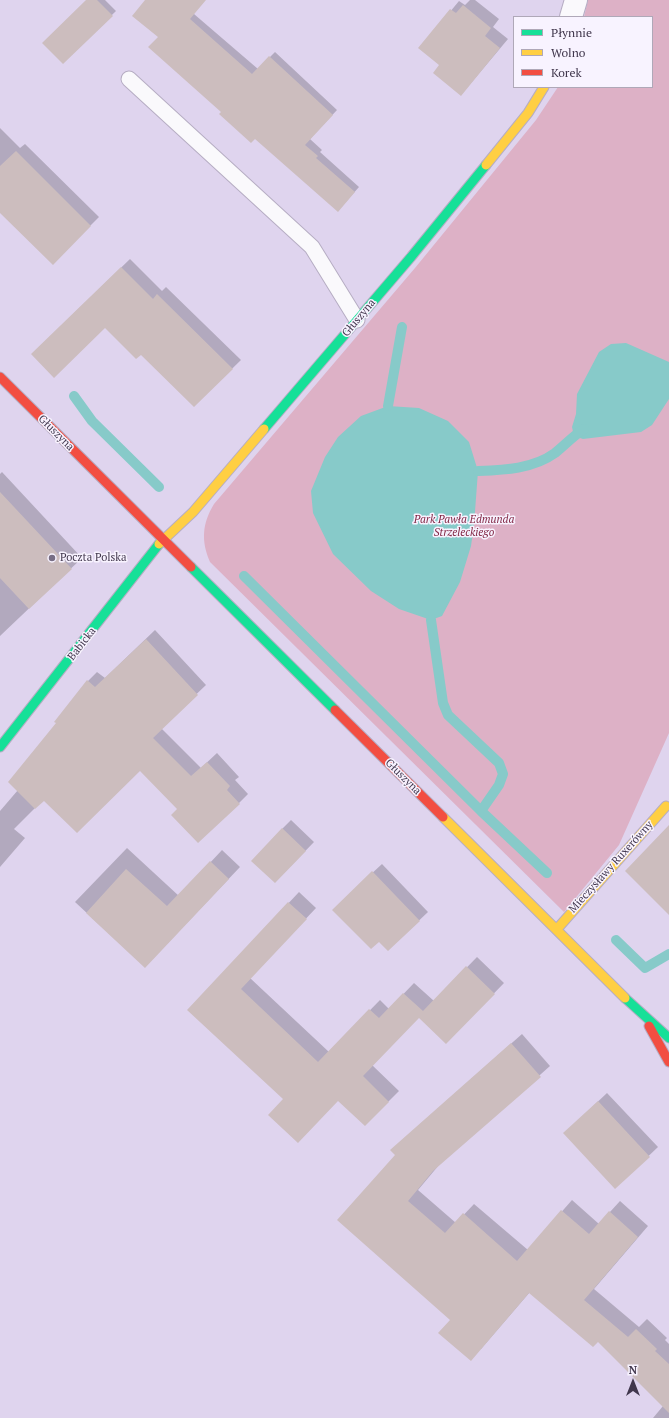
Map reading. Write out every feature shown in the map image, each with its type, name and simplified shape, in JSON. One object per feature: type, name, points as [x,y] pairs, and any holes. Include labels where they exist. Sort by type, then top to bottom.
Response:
[{"type":"street","points":[[571,16],[576,0]]},
{"type":"street","name":"Głuszyna","points":[[164,539],[193,512],[357,320],[528,113],[543,88]]},
{"type":"street","name":"Głuszyna","points":[[0,378],[164,539],[642,1015],[669,1038]]},
{"type":"street","name":"Babicka","points":[[0,747],[164,539]]},
{"type":"street","name":"Mieczysławy Ruxerówny","points":[[557,929],[666,806]]},
{"type":"street","name":"Głuszyna","points":[[642,1015],[669,1062]]},
{"type":"lane","points":[[129,79],[312,246],[357,320]]},
{"type":"green space","name":"Park Pawła Edmunda Strzeleckiego","points":[[588,0],[669,0],[669,733],[619,845],[564,912],[210,562],[205,547],[204,533],[207,519],[214,504],[415,268],[536,120],[557,88],[653,88],[653,16],[584,16]]},
{"type":"shaded area","points":[[626,343],[669,362],[669,399],[652,425],[641,432],[583,439],[574,436],[572,427],[576,414],[577,394],[599,352],[611,344]]},
{"type":"shaded area","points":[[388,406],[419,408],[448,421],[469,442],[478,471],[471,546],[460,582],[442,616],[431,620],[399,609],[371,591],[333,554],[313,513],[311,491],[325,457],[338,437],[361,416]]},
{"type":"building","points":[[86,0],[97,0],[113,16],[63,64],[42,43]]},
{"type":"building","points":[[145,0],[206,0],[190,19],[252,74],[269,56],[333,115],[305,145],[318,156],[316,158],[355,192],[338,212],[255,139],[251,143],[219,114],[221,112],[148,47],[158,37],[132,16]]},
{"type":"building","points":[[463,5],[491,28],[485,36],[500,48],[461,96],[433,73],[439,65],[418,48],[450,9],[456,13]]},
{"type":"building","points":[[16,151],[91,226],[53,265],[0,213],[0,166]]},
{"type":"building","points":[[121,267],[153,299],[157,294],[233,369],[194,407],[141,355],[136,359],[105,328],[54,378],[31,354]]},
{"type":"building","points":[[0,492],[72,569],[29,609],[0,578]]},
{"type":"building","points":[[146,639],[198,695],[153,738],[191,776],[207,762],[230,786],[227,790],[240,804],[198,843],[171,815],[177,809],[140,771],[77,833],[44,801],[35,809],[8,782],[56,723],[54,722],[87,680],[95,687]]},
{"type":"building","points":[[669,825],[669,915],[625,871]]},
{"type":"building","points":[[282,828],[306,851],[275,883],[251,861]]},
{"type":"building","points":[[210,861],[229,879],[145,968],[86,913],[126,869],[167,906]]},
{"type":"building","points":[[372,871],[420,921],[388,951],[379,942],[371,949],[332,910]]},
{"type":"building","points":[[288,902],[307,919],[241,989],[318,1062],[369,1009],[379,1018],[403,993],[423,1011],[466,966],[495,994],[446,1044],[419,1018],[363,1076],[389,1102],[365,1126],[338,1101],[298,1143],[268,1115],[283,1099],[187,1010]]},
{"type":"building","points":[[511,1043],[541,1077],[433,1171],[408,1201],[445,1233],[463,1213],[517,1261],[561,1210],[589,1234],[609,1211],[638,1237],[584,1300],[628,1337],[636,1329],[657,1349],[655,1351],[669,1364],[669,1413],[598,1342],[593,1347],[529,1293],[471,1361],[438,1333],[450,1320],[337,1220],[395,1155],[390,1150]]},
{"type":"building","points":[[598,1101],[650,1157],[615,1189],[563,1133]]},
{"type":"waterway","points":[[388,406],[402,327]]},
{"type":"waterway","points":[[74,396],[92,421],[159,487]]},
{"type":"waterway","points":[[478,471],[518,468],[537,462],[555,453],[584,429]]},
{"type":"waterway","points":[[244,576],[481,811],[547,873]]},
{"type":"waterway","points":[[431,620],[443,703],[448,715],[499,763],[503,774],[499,785],[481,811]]},
{"type":"waterway","points":[[616,940],[645,968],[669,954]]},
{"type":"traffic: fast","points":[[264,429],[411,257],[486,165]]},
{"type":"traffic: fast","points":[[0,747],[159,544]]},
{"type":"traffic: fast","points":[[191,567],[335,710]]},
{"type":"traffic: fast","points":[[625,998],[669,1038]]},
{"type":"traffic: slow","points":[[486,165],[528,113],[543,88]]},
{"type":"traffic: slow","points":[[159,544],[193,512],[264,429]]},
{"type":"traffic: slow","points":[[557,929],[666,806]]},
{"type":"traffic: slow","points":[[443,817],[625,998]]},
{"type":"traffic: jam","points":[[0,377],[191,567]]},
{"type":"traffic: jam","points":[[335,710],[443,817]]},
{"type":"traffic: jam","points":[[649,1026],[669,1062]]},
{"type":"place","name":"Poczta Polska","points":[[52,558]]}]
